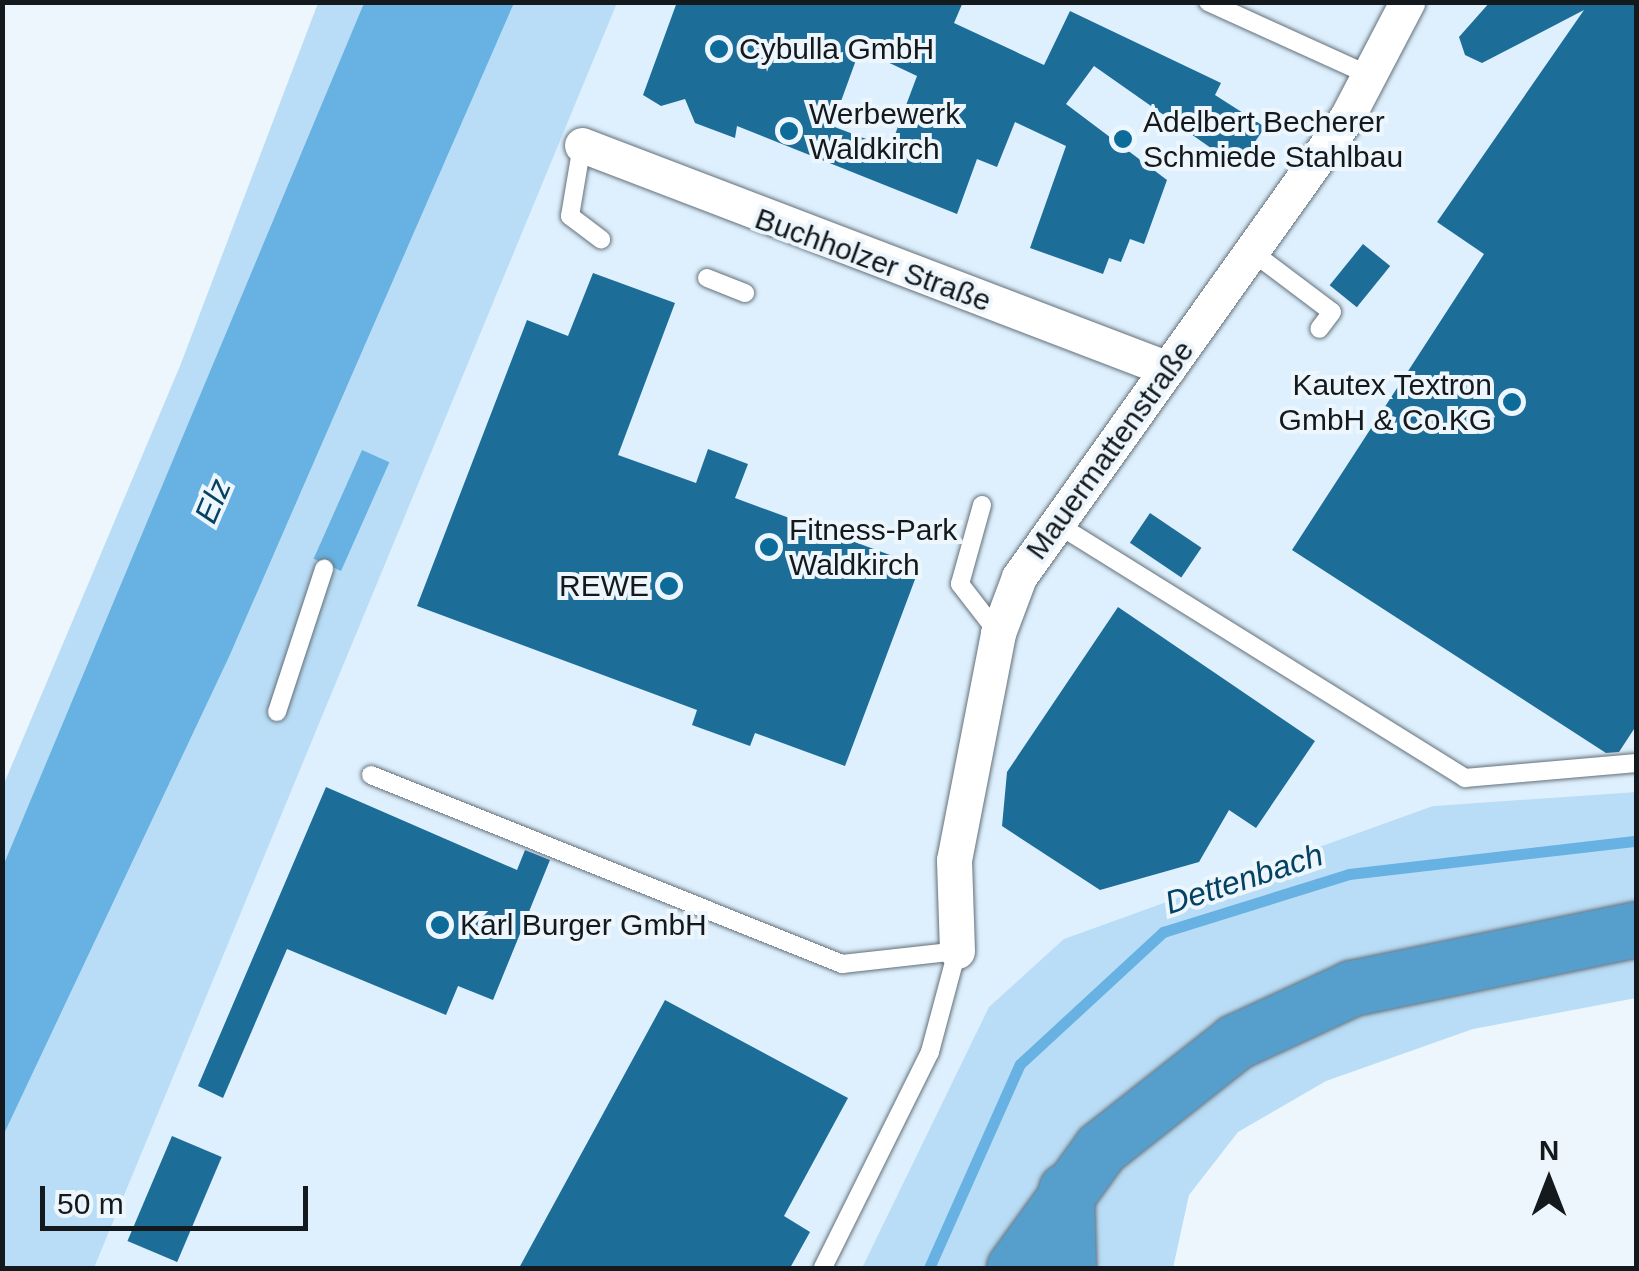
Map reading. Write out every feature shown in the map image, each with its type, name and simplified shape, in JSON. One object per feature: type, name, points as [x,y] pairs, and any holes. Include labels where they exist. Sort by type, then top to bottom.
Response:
[{"type":"highway","points":[[1014,1268],[1066,1190],[1160,1094],[1294,1010],[1414,972],[1636,928]]},
{"type":"highway","points":[[1066,1190],[1068,1268]]},
{"type":"street","name":"Mauermattenstraße","points":[[958,951],[954,860],[998,633],[1019,577],[1251,251],[1368,76],[1407,2]]},
{"type":"street","name":"Buchholzer Straße","points":[[582,145],[1168,369]]},
{"type":"lane","points":[[1208,2],[1368,76]]},
{"type":"lane","points":[[582,145],[570,216],[601,239]]},
{"type":"lane","points":[[1251,251],[1332,312],[1319,329]]},
{"type":"lane","points":[[708,278],[745,293]]},
{"type":"lane","points":[[982,504],[960,584],[998,633]]},
{"type":"lane","points":[[1057,524],[1466,778],[1636,763]]},
{"type":"lane","points":[[277,712],[324,569]]},
{"type":"lane","points":[[371,775],[842,964],[958,951],[930,1052],[824,1268]]},
{"type":"shaded area","points":[[318,3],[364,3],[3,866],[3,786],[180,366]]},
{"type":"shaded area","points":[[514,3],[617,3],[94,1268],[3,1268],[3,1136],[229,657]]},
{"type":"shaded area","points":[[617,3],[1636,3],[1636,792],[1433,806],[895,1205],[862,1268],[94,1268]]},
{"type":"shaded area","points":[[1636,792],[1636,998],[1473,1029],[1326,1081],[1238,1132],[1189,1195],[1173,1268],[862,1268],[989,1007],[1064,939],[1433,806]]},
{"type":"water","name":"Elz","points":[[364,3],[514,3],[229,657],[3,1136],[3,866]]},
{"type":"water","points":[[362,450],[389,462],[341,571],[314,559]]},
{"type":"building","points":[[677,2],[963,2],[954,23],[1044,65],[1070,11],[1221,83],[1215,95],[1265,127],[1238,167],[1094,66],[1066,104],[1167,180],[1144,244],[1130,239],[1121,262],[1109,258],[1103,274],[1030,248],[1066,146],[1015,122],[997,167],[977,159],[957,214],[737,126],[735,138],[695,123],[685,99],[661,106],[643,95]],"holes":[[[860,49],[917,76],[890,148],[832,126]]]},
{"type":"building","name":"Kautex Textron GmbH & Co.KG","points":[[1490,2],[1636,2],[1636,726],[1619,752],[1606,753],[1292,550],[1484,254],[1437,222],[1584,10],[1482,63],[1465,55],[1459,37]]},
{"type":"building","points":[[1363,244],[1390,266],[1357,307],[1330,285]]},
{"type":"building","name":"REWE","points":[[593,273],[675,303],[618,455],[696,483],[708,449],[748,464],[735,498],[920,566],[845,766],[755,733],[750,746],[692,725],[697,710],[417,606],[527,320],[568,336]]},
{"type":"building","points":[[1150,513],[1201,548],[1181,578],[1130,543]]},
{"type":"building","points":[[1118,607],[1315,741],[1256,828],[1229,810],[1199,862],[1100,890],[1002,826],[1007,772]]},
{"type":"building","points":[[326,787],[517,870],[525,850],[550,860],[493,1000],[458,986],[446,1015],[287,949],[223,1098],[198,1086]]},
{"type":"building","points":[[665,1000],[848,1098],[784,1216],[810,1232],[790,1268],[519,1268]]},
{"type":"building","points":[[172,1136],[222,1157],[177,1262],[127,1241]]},
{"type":"waterway","name":"Dettenbach","points":[[929,1268],[1020,1064],[1163,932],[1349,874],[1636,841]]},
{"type":"place","name":"Cybulla GmbH","points":[[719,49]]},
{"type":"place","name":"Werbewerk Waldkirch","points":[[789,131]]},
{"type":"place","name":"Adelbert Becherer Schmiede Stahlbau","points":[[1123,139]]},
{"type":"place","name":"Kautex Textron GmbH & Co.KG","points":[[1512,402]]},
{"type":"place","name":"Fitness-Park Waldkirch","points":[[769,547]]},
{"type":"place","name":"REWE","points":[[669,586]]},
{"type":"place","name":"Karl Burger GmbH","points":[[440,925]]}]
